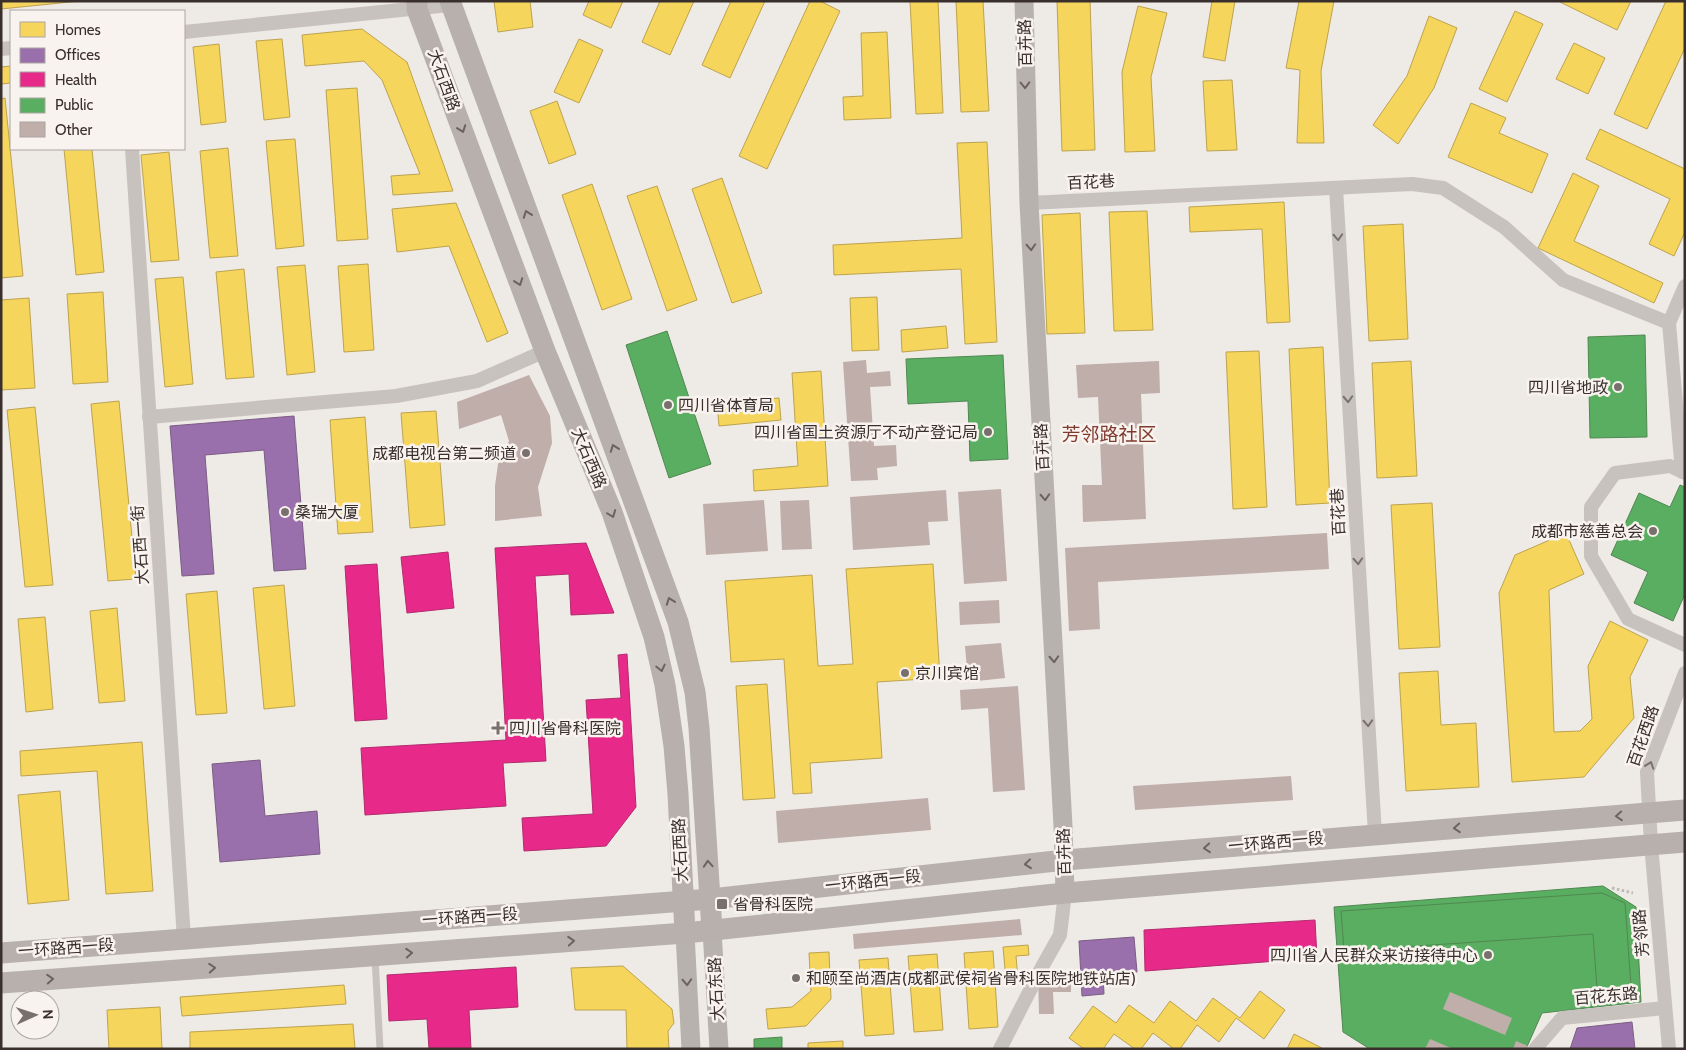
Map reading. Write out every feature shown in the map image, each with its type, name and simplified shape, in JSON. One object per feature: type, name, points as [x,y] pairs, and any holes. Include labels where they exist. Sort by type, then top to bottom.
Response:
[{"type":"main road","name":"大石西路","points":[[450,3],[682,638],[696,692],[712,930]]},
{"type":"main road","name":"大石西路","points":[[417,5],[545,351],[612,512],[654,637],[665,685],[671,724],[678,794],[684,933]]},
{"type":"main road","name":"一环路西一段","points":[[1,953],[711,899],[1065,860],[1685,810]]},
{"type":"main road","name":"一环路西一段","points":[[1,983],[684,933],[1065,893],[1685,842]]},
{"type":"street","name":"百卉路","points":[[1024,1],[1029,203],[1065,860],[1065,893]]},
{"type":"street","points":[[185,32],[417,5],[450,3]]},
{"type":"street","name":"大石西一街","points":[[132,150],[184,939]]},
{"type":"street","name":"百花巷","points":[[1029,203],[1412,184],[1443,188],[1504,227],[1563,280],[1669,323]]},
{"type":"street","name":"百花巷","points":[[1336,188],[1375,834]]},
{"type":"street","points":[[1684,473],[1669,323],[1685,286]]},
{"type":"street","points":[[149,417],[396,396],[477,381],[545,351]]},
{"type":"street","points":[[1684,473],[1670,466],[1615,473],[1591,507],[1591,556],[1628,620],[1685,645]]},
{"type":"street","name":"百花西路","points":[[1649,813],[1647,772],[1685,673]]},
{"type":"street","name":"芳邻路","points":[[1649,813],[1669,1049]]},
{"type":"street","points":[[1000,1049],[1060,935],[1065,893]]},
{"type":"street","name":"大石东路","points":[[712,930],[719,1049]]},
{"type":"street","name":"大石东路","points":[[684,933],[691,1049]]},
{"type":"street","name":"百花东路","points":[[1535,1049],[1562,1018],[1665,1008]]},
{"type":"lane","points":[[375,956],[380,1049]]},
{"type":"path","points":[[1612,888],[1633,893]]},
{"type":"building: Homes","points":[[1,1],[80,1],[1,9]]},
{"type":"building: Homes","points":[[494,1],[530,1],[533,27],[498,32]]},
{"type":"building: Homes","points":[[589,1],[623,1],[611,28],[583,15]]},
{"type":"building: Homes","points":[[660,1],[694,1],[670,55],[642,42]]},
{"type":"building: Homes","points":[[731,1],[765,1],[730,78],[702,65]]},
{"type":"building: Homes","points":[[810,1],[820,1],[840,11],[767,169],[739,156]]},
{"type":"building: Homes","points":[[910,1],[938,1],[943,113],[916,114]]},
{"type":"building: Homes","points":[[956,1],[983,1],[989,111],[961,112]]},
{"type":"building: Homes","points":[[1057,1],[1090,1],[1095,150],[1062,151]]},
{"type":"building: Homes","points":[[1212,1],[1235,1],[1225,61],[1203,57]]},
{"type":"building: Homes","points":[[1299,1],[1334,1],[1321,71],[1324,143],[1297,143],[1300,70],[1286,68]]},
{"type":"building: Homes","points":[[1558,1],[1631,1],[1617,30]]},
{"type":"building: Homes","points":[[1666,1],[1685,1],[1685,48],[1647,129],[1614,114]]},
{"type":"building: Homes","points":[[1138,6],[1167,13],[1151,77],[1155,151],[1125,152],[1122,72]]},
{"type":"building: Homes","points":[[1515,11],[1543,24],[1507,102],[1479,89]]},
{"type":"building: Homes","points":[[1429,16],[1457,28],[1434,88],[1398,144],[1373,125],[1407,76]]},
{"type":"building: Homes","points":[[362,29],[407,62],[453,191],[393,195],[391,176],[420,174],[382,80],[364,61],[305,66],[302,35]]},
{"type":"building: Homes","points":[[887,32],[891,118],[844,120],[843,97],[863,96],[861,33]]},
{"type":"building: Homes","points":[[282,39],[290,117],[264,120],[256,41]]},
{"type":"building: Homes","points":[[579,39],[603,50],[579,103],[554,92]]},
{"type":"building: Homes","points":[[1574,43],[1605,58],[1588,94],[1556,79]]},
{"type":"building: Homes","points":[[219,44],[226,122],[201,125],[193,47]]},
{"type":"building: Homes","points":[[10,66],[10,83],[1,84],[1,67]]},
{"type":"building: Homes","points":[[1232,80],[1237,150],[1207,151],[1203,81]]},
{"type":"building: Homes","points":[[357,88],[368,239],[337,241],[326,90]]},
{"type":"building: Homes","points":[[5,98],[23,276],[1,278],[1,99]]},
{"type":"building: Homes","points":[[557,101],[576,154],[549,164],[530,111]]},
{"type":"building: Homes","points":[[1471,103],[1506,118],[1499,133],[1548,154],[1532,193],[1448,157]]},
{"type":"building: Homes","points":[[1600,129],[1685,169],[1685,232],[1674,256],[1649,244],[1670,199],[1586,159]]},
{"type":"building: Homes","points":[[295,139],[304,246],[276,249],[266,141]]},
{"type":"building: Homes","points":[[987,142],[997,342],[965,344],[961,269],[834,275],[833,245],[962,238],[957,143]]},
{"type":"building: Homes","points":[[228,148],[238,256],[210,258],[200,151]]},
{"type":"building: Homes","points":[[64,150],[92,150],[104,272],[76,275]]},
{"type":"building: Homes","points":[[169,152],[179,260],[151,262],[141,155]]},
{"type":"building: Homes","points":[[1573,173],[1599,186],[1574,241],[1663,283],[1654,303],[1538,248]]},
{"type":"building: Homes","points":[[722,178],[762,293],[732,303],[692,189]]},
{"type":"building: Homes","points":[[592,184],[632,299],[602,310],[562,195]]},
{"type":"building: Homes","points":[[657,186],[697,300],[667,311],[627,196]]},
{"type":"building: Homes","points":[[1284,202],[1290,322],[1267,323],[1262,229],[1190,232],[1189,207]]},
{"type":"building: Homes","points":[[456,203],[508,333],[487,342],[449,246],[397,252],[392,209]]},
{"type":"building: Homes","points":[[1147,211],[1153,330],[1114,331],[1109,212]]},
{"type":"building: Homes","points":[[1080,213],[1085,333],[1047,334],[1042,215]]},
{"type":"building: Homes","points":[[1403,224],[1408,339],[1369,341],[1363,226]]},
{"type":"building: Homes","points":[[368,264],[374,350],[344,352],[338,266]]},
{"type":"building: Homes","points":[[305,265],[315,372],[287,375],[277,267]]},
{"type":"building: Homes","points":[[244,269],[254,377],[226,379],[216,272]]},
{"type":"building: Homes","points":[[183,277],[193,384],[165,387],[155,279]]},
{"type":"building: Homes","points":[[103,292],[108,382],[73,384],[67,294]]},
{"type":"building: Homes","points":[[877,297],[879,350],[852,351],[850,298]]},
{"type":"building: Homes","points":[[29,298],[35,388],[1,390],[1,300]]},
{"type":"building: Homes","points":[[946,326],[948,348],[902,352],[901,330]]},
{"type":"building: Homes","points":[[1323,347],[1330,503],[1296,505],[1289,349]]},
{"type":"building: Homes","points":[[1259,351],[1267,507],[1233,509],[1226,352]]},
{"type":"building: Homes","points":[[1411,361],[1417,476],[1377,478],[1372,363]]},
{"type":"building: Homes","points":[[821,371],[828,486],[754,491],[753,470],[798,466],[792,373]]},
{"type":"building: Homes","points":[[779,398],[781,420],[719,426],[717,403]]},
{"type":"building: Homes","points":[[119,401],[136,579],[108,581],[91,404]]},
{"type":"building: Homes","points":[[35,407],[53,585],[25,587],[7,410]]},
{"type":"building: Homes","points":[[436,411],[445,525],[410,528],[401,413]]},
{"type":"building: Homes","points":[[365,417],[373,532],[338,534],[330,420]]},
{"type":"building: Homes","points":[[1432,503],[1440,647],[1399,649],[1391,505]]},
{"type":"building: Homes","points":[[1566,533],[1584,574],[1549,590],[1554,732],[1580,731],[1592,719],[1588,666],[1610,621],[1648,640],[1630,677],[1634,718],[1584,777],[1512,782],[1499,593],[1515,555]]},
{"type":"building: Homes","points":[[933,564],[940,678],[877,682],[882,758],[810,763],[812,793],[793,794],[784,659],[731,662],[725,581],[812,575],[818,666],[853,664],[846,569]]},
{"type":"building: Homes","points":[[284,585],[295,706],[264,709],[253,588]]},
{"type":"building: Homes","points":[[217,591],[227,713],[196,715],[186,594]]},
{"type":"building: Homes","points":[[117,608],[125,701],[99,703],[90,611]]},
{"type":"building: Homes","points":[[45,617],[53,709],[26,712],[18,619]]},
{"type":"building: Homes","points":[[1438,671],[1441,725],[1476,723],[1479,787],[1406,791],[1399,673]]},
{"type":"building: Homes","points":[[767,684],[775,798],[743,800],[736,686]]},
{"type":"building: Homes","points":[[142,742],[153,891],[106,894],[97,771],[21,776],[20,751]]},
{"type":"building: Homes","points":[[60,791],[69,900],[28,904],[18,795]]},
{"type":"building: Homes","points":[[1028,945],[1029,955],[1016,956],[1018,979],[1006,980],[1003,947]]},
{"type":"building: Homes","points":[[993,951],[998,1027],[969,1029],[964,953]]},
{"type":"building: Homes","points":[[829,952],[831,999],[806,1026],[768,1029],[766,1009],[792,1007],[811,991],[809,953]]},
{"type":"building: Homes","points":[[937,954],[943,1030],[914,1032],[908,956]]},
{"type":"building: Homes","points":[[888,958],[894,1034],[865,1036],[859,960]]},
{"type":"building: Homes","points":[[623,966],[672,1009],[674,1023],[668,1031],[669,1049],[627,1049],[626,1010],[575,1010],[571,968]]},
{"type":"building: Homes","points":[[1382,968],[1413,968],[1415,1043],[1384,1044]]},
{"type":"building: Homes","points":[[344,985],[346,1004],[182,1016],[180,997]]},
{"type":"building: Homes","points":[[1260,991],[1285,1010],[1264,1039],[1236,1018],[1219,1042],[1197,1025],[1180,1049],[1174,1049],[1153,1033],[1141,1049],[1135,1049],[1114,1034],[1103,1049],[1084,1049],[1069,1038],[1093,1006],[1116,1023],[1129,1005],[1154,1023],[1170,1001],[1196,1021],[1213,998],[1240,1018]]},
{"type":"building: Homes","points":[[160,1007],[162,1049],[109,1049],[107,1010]]},
{"type":"building: Homes","points":[[353,1024],[355,1049],[190,1049],[190,1032]]},
{"type":"building: Homes","points":[[1294,1034],[1322,1048],[1287,1049]]},
{"type":"building: Homes","points":[[843,1041],[843,1049],[808,1049],[808,1043]]},
{"type":"building: Offices","name":"桑瑞大厦","points":[[294,416],[306,569],[274,571],[264,450],[205,455],[214,574],[182,576],[170,426]]},
{"type":"building: Offices","points":[[260,760],[265,816],[317,811],[320,854],[220,862],[212,764]]},
{"type":"building: Offices","points":[[1134,937],[1137,972],[1103,974],[1104,994],[1082,996],[1079,941]]},
{"type":"building: Offices","points":[[1632,1022],[1635,1049],[1570,1049],[1577,1028]]},
{"type":"building: Health","points":[[586,543],[614,613],[571,615],[569,574],[535,576],[546,761],[503,763],[506,806],[365,815],[361,748],[506,740],[495,548]]},
{"type":"building: Health","points":[[448,552],[454,608],[407,613],[401,557]]},
{"type":"building: Health","points":[[377,564],[387,719],[355,721],[345,566]]},
{"type":"building: Health","points":[[627,654],[636,807],[606,846],[524,851],[522,818],[593,814],[586,700],[621,698],[618,655]]},
{"type":"building: Health","points":[[1315,920],[1317,958],[1145,971],[1144,930]]},
{"type":"building: Health","points":[[516,967],[518,1007],[469,1010],[471,1049],[429,1049],[427,1019],[389,1021],[387,975]]},
{"type":"building: Public","name":"四川省体育局","points":[[667,331],[711,464],[669,478],[626,345]]},
{"type":"building: Public","name":"四川省地政","points":[[1645,335],[1647,437],[1590,438],[1588,337]]},
{"type":"building: Public","name":"四川省国土资源厅不动产登记局","points":[[1003,355],[1008,459],[970,461],[968,401],[908,404],[906,359]]},
{"type":"building: Public","name":"成都市慈善总会","points":[[1680,485],[1685,487],[1685,594],[1673,621],[1634,603],[1648,572],[1611,555],[1639,493],[1670,507]]},
{"type":"building: Public","name":"四川省人民群众来访接待中心","points":[[1603,886],[1636,907],[1641,1002],[1542,1013],[1526,1049],[1370,1049],[1343,1032],[1334,907]]},
{"type":"building: Public","points":[[1602,893],[1625,903],[1632,999],[1598,1001],[1593,934],[1344,951],[1341,911]]},
{"type":"building: Public","points":[[782,1037],[782,1049],[754,1049],[754,1039]]},
{"type":"building: Other","points":[[866,360],[867,373],[890,371],[891,386],[870,387],[874,446],[896,445],[897,466],[877,468],[878,480],[851,481],[843,362]]},
{"type":"building: Other","points":[[1159,361],[1160,393],[1141,394],[1146,519],[1083,522],[1082,485],[1102,485],[1098,397],[1078,398],[1076,365]]},
{"type":"building: Other","name":"成都电视台第二频道","points":[[529,375],[550,416],[552,443],[538,487],[542,516],[495,521],[495,486],[498,464],[509,441],[501,415],[459,429],[457,402]]},
{"type":"building: Other","points":[[1001,489],[1007,581],[964,584],[958,492]]},
{"type":"building: Other","points":[[946,490],[948,521],[928,522],[930,545],[853,550],[850,497]]},
{"type":"building: Other","points":[[764,500],[768,551],[706,555],[703,504]]},
{"type":"building: Other","points":[[809,500],[812,549],[782,550],[780,501]]},
{"type":"building: Other","points":[[1327,533],[1329,569],[1098,582],[1100,629],[1069,631],[1065,548]]},
{"type":"building: Other","points":[[999,600],[1000,623],[960,625],[959,602]]},
{"type":"building: Other","points":[[1001,643],[1005,678],[968,682],[965,646]]},
{"type":"building: Other","points":[[1018,686],[1025,790],[993,792],[988,708],[961,710],[960,690]]},
{"type":"building: Other","points":[[1291,776],[1293,800],[1135,810],[1133,786]]},
{"type":"building: Other","points":[[928,798],[931,830],[778,843],[776,811]]},
{"type":"building: Other","points":[[1020,919],[1022,935],[854,949],[853,934]]},
{"type":"building: Other","points":[[1038,975],[1071,975],[1071,992],[1053,992],[1054,1014],[1039,1014]]},
{"type":"building: Other","points":[[1450,992],[1512,1018],[1505,1035],[1443,1009]]},
{"type":"building: Other","points":[[1430,1039],[1453,1049],[1425,1049]]},
{"type":"building: Other","points":[[1516,1041],[1528,1046],[1527,1049],[1513,1049]]},
{"type":"place","name":"四川省地政","points":[[1618,387]]},
{"type":"place","name":"四川省体育局","points":[[668,405]]},
{"type":"place","name":"四川省国土资源厅不动产登记局","points":[[988,432]]},
{"type":"place","name":"成都电视台第二频道","points":[[526,453]]},
{"type":"place","name":"桑瑞大厦","points":[[285,512]]},
{"type":"place","name":"成都市慈善总会","points":[[1653,531]]},
{"type":"place","name":"京川宾馆","points":[[905,673]]},
{"type":"place","name":"四川省骨科医院","points":[[498,728]]},
{"type":"place","name":"省骨科医院","points":[[722,904]]},
{"type":"place","name":"四川省人民群众来访接待中心","points":[[1488,955]]},
{"type":"place","name":"和颐至尚酒店(成都武侯祠省骨科医院地铁站店)","points":[[796,978]]},
{"type":"district","name":"芳邻路社区","points":[[1109,434]]}]
